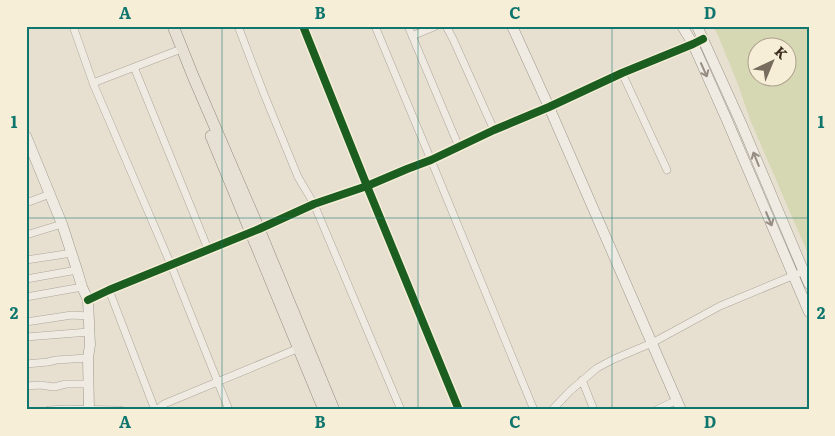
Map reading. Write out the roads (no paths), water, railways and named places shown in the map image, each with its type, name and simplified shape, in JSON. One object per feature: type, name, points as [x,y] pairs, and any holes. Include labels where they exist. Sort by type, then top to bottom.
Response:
[{"type":"main road","points":[[165,26],[334,410]]},
{"type":"main road","points":[[173,26],[255,231],[298,348],[324,410]]},
{"type":"street","points":[[73,26],[93,83],[172,265],[230,410]]},
{"type":"street","points":[[238,26],[298,177],[314,204],[401,410]]},
{"type":"street","points":[[303,26],[459,410]]},
{"type":"street","points":[[375,26],[534,410]]},
{"type":"street","points":[[408,26],[459,147]]},
{"type":"street","points":[[412,36],[436,26]]},
{"type":"street","points":[[446,26],[454,39],[494,130]]},
{"type":"street","points":[[512,26],[679,405],[656,410]]},
{"type":"street","points":[[682,26],[693,44],[726,118],[809,312]]},
{"type":"street","points":[[697,26],[741,123],[809,284]]},
{"type":"street","points":[[88,300],[255,231],[314,204],[367,186],[431,160],[622,72],[703,39]]},
{"type":"street","points":[[93,83],[176,51]]},
{"type":"street","points":[[134,67],[208,249]]},
{"type":"street","points":[[622,72],[667,170]]},
{"type":"street","points":[[26,136],[62,224],[78,270],[82,288],[88,300],[90,345],[88,358],[89,409]]},
{"type":"street","points":[[26,203],[50,194]]},
{"type":"street","points":[[26,235],[62,224]]},
{"type":"street","points":[[26,260],[72,254]]},
{"type":"street","points":[[26,279],[78,270]]},
{"type":"street","points":[[552,410],[597,368],[652,343],[720,306],[803,271]]},
{"type":"street","points":[[26,297],[82,288]]},
{"type":"street","points":[[109,290],[156,410],[164,404],[298,348]]},
{"type":"street","points":[[26,322],[72,315],[88,316]]},
{"type":"street","points":[[26,337],[89,332]]},
{"type":"street","points":[[26,364],[88,358]]},
{"type":"street","points":[[582,380],[594,410]]},
{"type":"street","points":[[26,386],[89,384]]},
{"type":"street","points":[[49,410],[120,410]]}]
